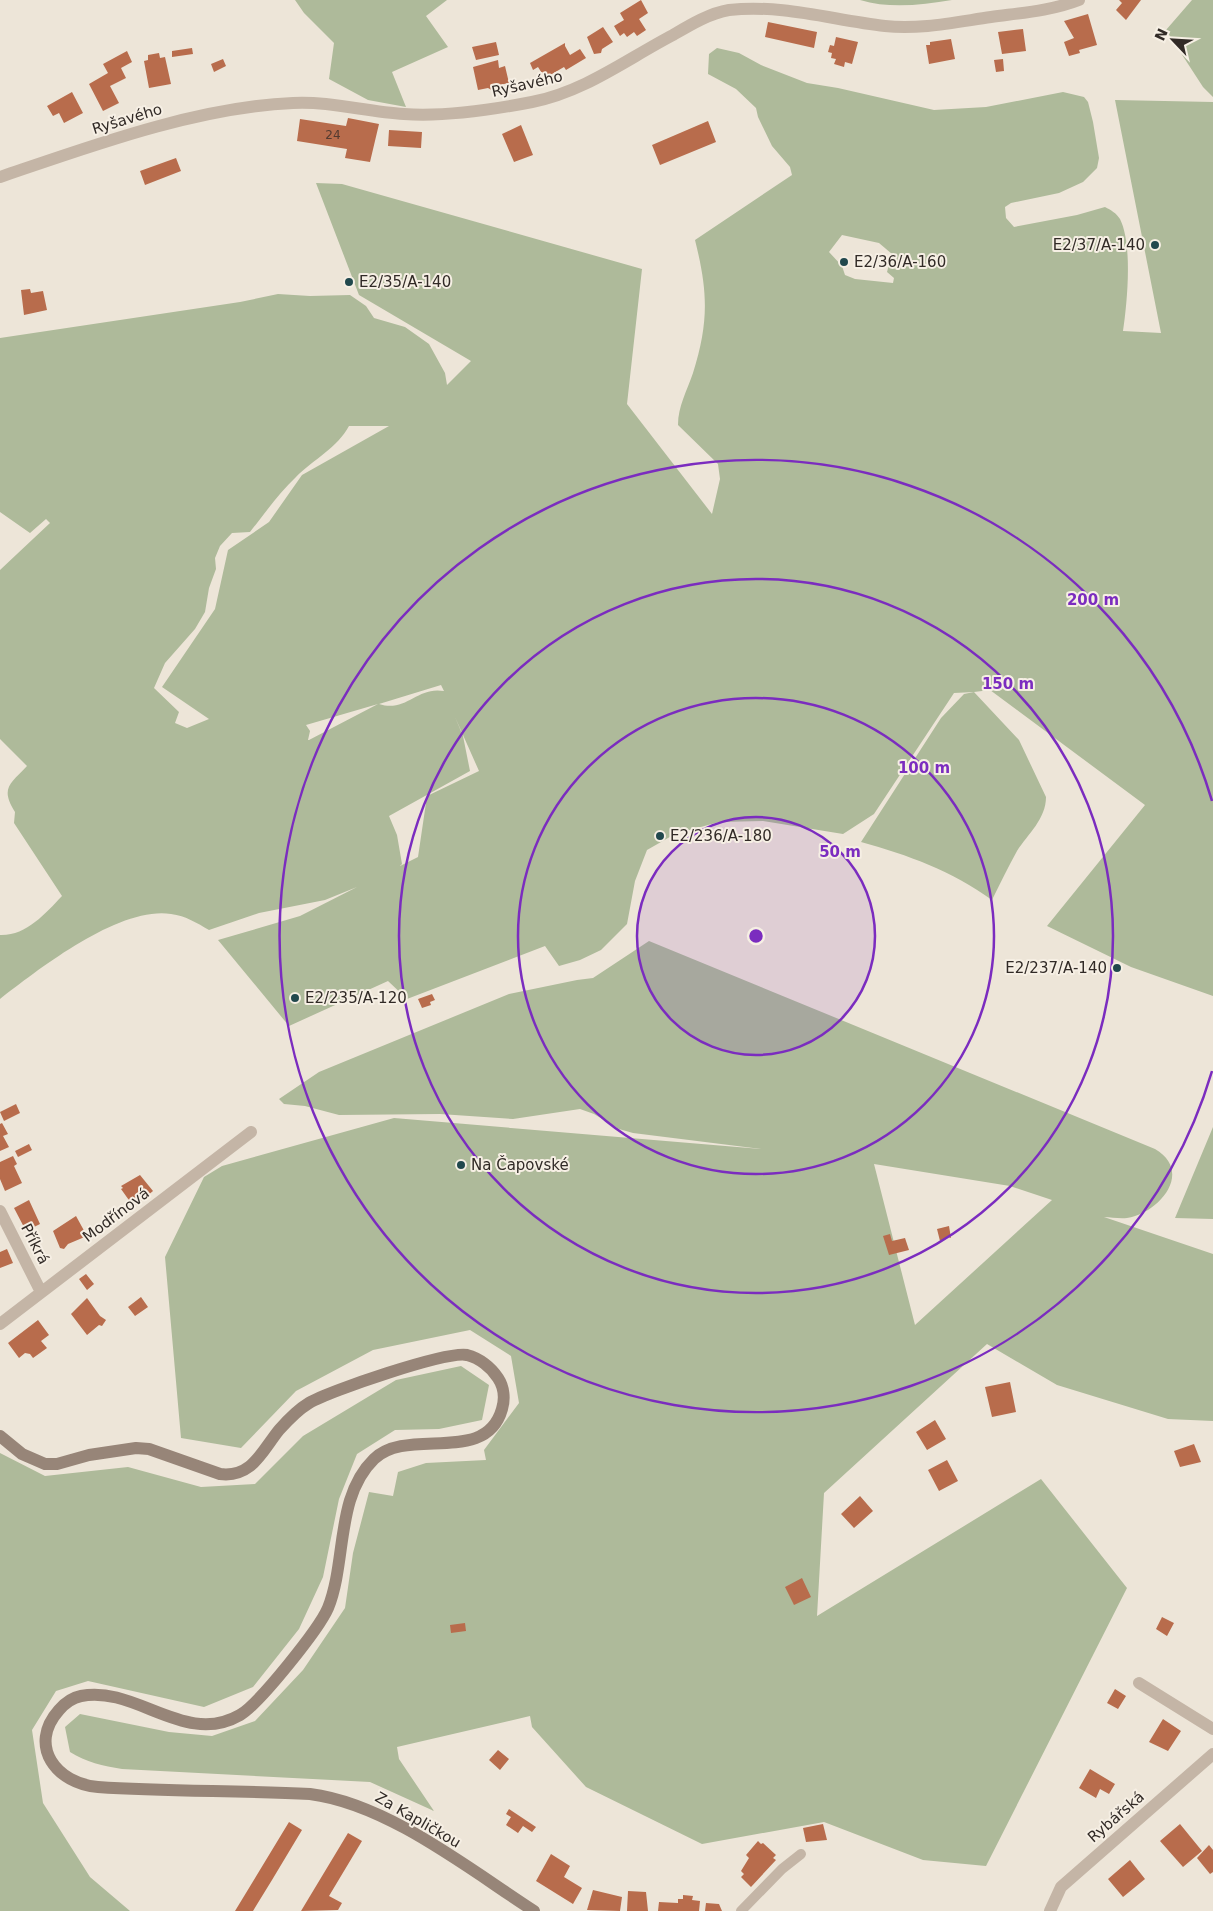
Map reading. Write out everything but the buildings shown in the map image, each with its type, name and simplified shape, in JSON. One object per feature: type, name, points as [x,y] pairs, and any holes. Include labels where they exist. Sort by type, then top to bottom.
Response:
[{"type":"street","name":"Ryšavého","points":[[0,177],[170,123],[253,108],[292,103],[328,104],[404,114],[439,114],[484,110],[554,97],[578,89],[680,31],[726,11],[776,8],[888,26],[922,26],[1023,12],[1067,4],[1078,0]]},
{"type":"street","name":"Modřínová","points":[[0,1324],[251,1132]]},
{"type":"street","name":"Příkrá","points":[[0,1211],[41,1292]]},
{"type":"street","name":"Za Kapličkou","points":[[0,1436],[22,1454],[45,1464],[57,1464],[89,1454],[136,1448],[149,1449],[220,1474],[231,1475],[256,1463],[281,1427],[309,1403],[339,1390],[439,1358],[466,1355],[487,1364],[500,1380],[504,1396],[501,1414],[490,1428],[474,1440],[398,1446],[377,1456],[362,1472],[354,1490],[346,1520],[327,1610],[256,1702],[240,1715],[216,1725],[192,1725],[128,1702],[95,1695],[79,1697],[66,1702],[51,1719],[45,1739],[49,1760],[74,1783],[129,1788],[273,1792],[329,1796],[357,1805],[408,1830],[534,1911]]},
{"type":"street","points":[[1139,1683],[1213,1728]]},
{"type":"street","name":"Rybářská","points":[[1050,1911],[1061,1886],[1213,1754]]},
{"type":"lane","points":[[740,1911],[782,1869],[801,1854]]},
{"type":"green space","points":[[295,0],[447,0],[426,16],[448,47],[392,72],[406,107],[368,100],[329,79],[334,43],[304,13]]},
{"type":"green space","points":[[860,0],[952,0],[917,5],[894,5]]},
{"type":"green space","points":[[1192,0],[1213,0],[1213,97],[1203,87],[1166,30]]},
{"type":"green space","points":[[717,48],[739,53],[761,65],[807,83],[838,88],[934,110],[986,107],[1063,92],[1084,97],[1088,102],[1093,122],[1099,158],[1097,168],[1083,182],[1059,193],[1011,203],[1005,207],[1006,218],[1014,227],[1077,215],[1105,207],[1117,215],[1124,230],[1128,259],[1123,331],[1161,333],[1115,100],[1213,102],[1213,996],[1131,967],[1047,926],[1145,805],[990,690],[954,693],[874,814],[843,834],[763,821],[719,822],[675,834],[647,850],[635,881],[627,924],[601,950],[580,960],[559,966],[545,946],[407,999],[388,981],[289,1026],[218,940],[300,916],[357,887],[325,900],[259,913],[209,930],[196,922],[171,914],[150,914],[128,920],[104,929],[81,942],[0,999],[0,935],[18,932],[27,928],[42,917],[62,896],[14,823],[15,812],[8,797],[9,787],[27,766],[0,739],[0,570],[50,523],[46,519],[30,533],[0,512],[0,338],[240,302],[278,294],[310,296],[350,295],[366,306],[374,318],[405,327],[429,344],[445,373],[447,385],[471,361],[359,295],[316,183],[342,184],[642,269],[627,404],[712,514],[720,479],[718,464],[678,425],[681,405],[698,355],[704,322],[704,291],[695,240],[792,175],[790,167],[772,146],[758,117],[756,108],[736,89],[708,74],[709,54]],"holes":[[[842,235],[879,243],[892,254],[887,272],[894,278],[893,283],[855,279],[845,275],[842,266],[829,252]],[[349,426],[389,426],[302,475],[269,522],[228,550],[215,609],[162,687],[209,719],[187,728],[175,723],[179,712],[154,688],[165,663],[195,629],[205,612],[209,588],[216,569],[215,558],[220,546],[232,533],[250,532],[290,483],[332,447]],[[441,685],[444,691],[426,692],[397,705],[379,704]],[[378,704],[308,740],[310,731],[306,725]],[[455,717],[479,771],[427,796],[418,857],[400,866],[402,864],[397,835],[389,816],[470,771],[463,736]]]},
{"type":"green space","points":[[974,692],[1019,740],[1046,797],[1040,819],[1017,851],[992,900],[945,872],[896,852],[861,842],[941,718],[964,694]]},
{"type":"green space","points":[[649,941],[1155,1149],[1166,1158],[1172,1169],[1172,1180],[1168,1190],[1160,1200],[1139,1215],[1127,1218],[1104,1217],[1213,1254],[1213,1421],[1168,1419],[1057,1385],[987,1344],[824,1493],[817,1616],[1041,1479],[1127,1588],[986,1866],[923,1860],[824,1822],[702,1844],[586,1787],[532,1727],[530,1716],[397,1747],[399,1759],[434,1811],[370,1782],[122,1769],[95,1763],[70,1752],[65,1727],[80,1714],[169,1732],[212,1736],[255,1721],[303,1670],[345,1608],[353,1553],[369,1492],[393,1496],[398,1472],[426,1463],[486,1460],[484,1450],[519,1403],[511,1356],[470,1330],[373,1350],[296,1391],[241,1448],[181,1438],[165,1257],[204,1177],[222,1166],[394,1118],[761,1149],[633,1133],[619,1129],[594,1114],[580,1109],[513,1119],[440,1114],[339,1115],[305,1106],[284,1104],[279,1099],[319,1072],[509,994],[593,978]],"holes":[[[874,1164],[1010,1186],[1052,1200],[915,1325]]]},
{"type":"green space","points":[[1213,1127],[1213,1219],[1175,1218]]},
{"type":"green space","points":[[461,1366],[489,1385],[482,1420],[439,1429],[395,1430],[357,1454],[339,1499],[323,1577],[299,1629],[253,1687],[204,1707],[88,1681],[56,1691],[32,1730],[43,1803],[90,1877],[130,1911],[0,1911],[0,1453],[45,1476],[128,1467],[201,1487],[255,1484],[303,1436],[396,1380]]},
{"type":"place","name":"E2/37/A-140","points":[[1155,245]]},
{"type":"place","name":"E2/36/A-160","points":[[844,262]]},
{"type":"place","name":"E2/35/A-140","points":[[349,282]]},
{"type":"place","name":"E2/236/A-180","points":[[660,836]]},
{"type":"place","name":"E2/237/A-140","points":[[1117,968]]},
{"type":"place","name":"E2/235/A-120","points":[[295,998]]},
{"type":"place","name":"Na Čapovské","points":[[461,1165]]}]
